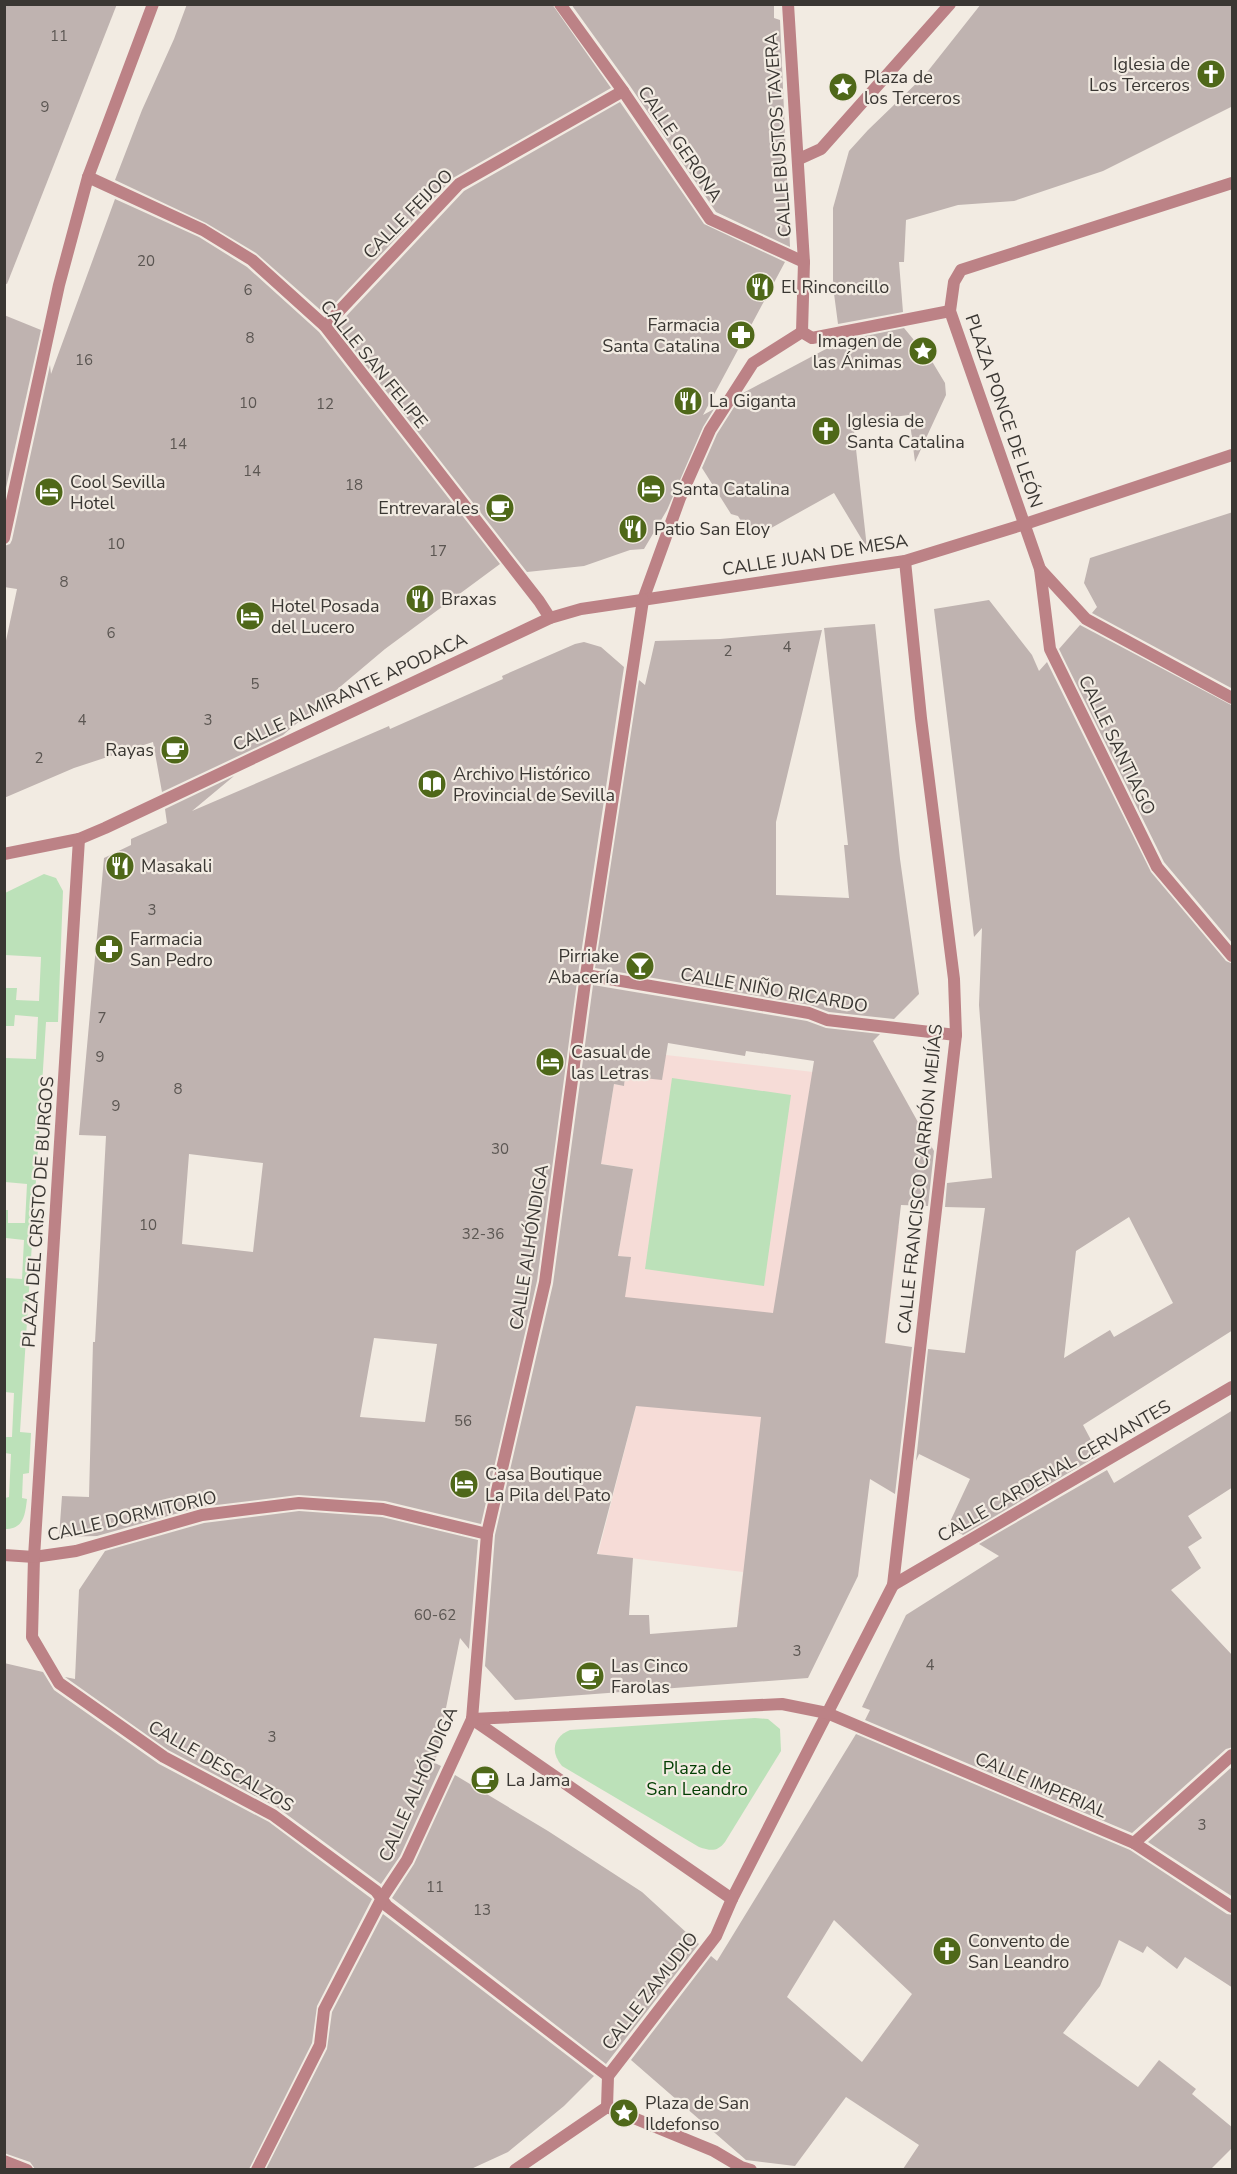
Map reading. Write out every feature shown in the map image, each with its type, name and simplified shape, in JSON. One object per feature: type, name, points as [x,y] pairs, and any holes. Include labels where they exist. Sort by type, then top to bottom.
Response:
[{"type":"street","points":[[4,538],[59,285],[88,177],[153,4]]},
{"type":"street","name":"CALLE GERONA","points":[[560,4],[623,91],[710,219],[804,262]]},
{"type":"street","name":"CALLE BUSTOS TAVERA","points":[[788,4],[804,262],[802,332]]},
{"type":"street","points":[[799,159],[821,149],[950,4]]},
{"type":"street","name":"CALLE FEIJOO","points":[[325,326],[459,184],[623,91]]},
{"type":"street","name":"CALLE SAN FELIPE","points":[[88,177],[203,230],[252,260],[325,326],[540,601],[550,618]]},
{"type":"street","name":"PLAZA PONCE DE LEÓN","points":[[1233,183],[961,270],[954,282],[950,311],[1025,524],[1233,455]]},
{"type":"street","points":[[802,332],[812,338],[950,311]]},
{"type":"street","name":"CALLE ALHÓNDIGA","points":[[257,2169],[320,2045],[324,2010],[382,1898],[407,1860],[472,1719],[487,1534],[545,1282],[586,975],[643,600],[680,498],[710,430],[753,363],[802,332]]},
{"type":"street","name":"CALLE JUAN DE MESA","points":[[643,600],[905,561],[1025,524]]},
{"type":"street","name":"CALLE SANTIAGO","points":[[1025,524],[1040,569],[1050,649],[1157,867],[1233,956]]},
{"type":"street","name":"CALLE FRANCISCO CARRIÓN MEJÍAS","points":[[827,1713],[893,1585],[956,1035],[954,979],[921,718],[905,561]]},
{"type":"street","points":[[1040,569],[1086,619],[1233,698]]},
{"type":"street","name":"CALLE ALMIRANTE APODACA","points":[[4,854],[79,839],[105,828],[550,618],[581,609],[643,600]]},
{"type":"street","name":"PLAZA DEL CRISTO DE BURGOS","points":[[34,1557],[79,839]]},
{"type":"street","name":"CALLE NIÑO RICARDO","points":[[586,975],[809,1013],[827,1020],[956,1035]]},
{"type":"street","name":"CALLE CARDENAL CERVANTES","points":[[893,1585],[1233,1388]]},
{"type":"street","name":"CALLE DORMITORIO","points":[[34,1557],[76,1551],[202,1515],[299,1503],[383,1509],[487,1534]]},
{"type":"street","points":[[4,1555],[34,1557]]},
{"type":"street","name":"CALLE DESCALZOS","points":[[34,1557],[32,1637],[59,1683],[164,1757],[273,1815],[376,1891],[387,1906],[608,2076]]},
{"type":"street","points":[[782,1704],[827,1713],[732,1899],[472,1719],[782,1704]]},
{"type":"street","name":"CALLE IMPERIAL","points":[[827,1713],[1134,1844],[1233,1907]]},
{"type":"street","points":[[1134,1844],[1233,1755]]},
{"type":"street","name":"CALLE ZAMUDIO","points":[[607,2107],[608,2076],[716,1936],[732,1899]]},
{"type":"street","points":[[515,2169],[607,2107],[714,2151],[741,2167],[751,2169]]},
{"type":"street","points":[[4,2161],[27,2169]]},
{"type":"shaded area","points":[[666,1055],[813,1072],[789,1215],[899,1227],[858,1576],[789,1570],[781,1608],[738,1612],[743,1572],[598,1554],[636,1406],[646,1348],[617,1345],[630,1257],[618,1256],[633,1169],[578,1160],[605,1139],[614,1084],[624,1086],[625,1076]]},
{"type":"green space","points":[[44,874],[56,878],[63,891],[58,1022],[46,1022],[20,1432],[31,1433],[29,1473],[23,1474],[22,1498],[27,1499],[20,1524],[5,1529],[5,1498],[9,1497],[11,1454],[5,1453],[5,1437],[12,1437],[14,1393],[5,1392],[5,1278],[22,1279],[24,1240],[6,1238],[5,1251],[5,1210],[8,1210],[8,1223],[25,1223],[27,1184],[5,1182],[5,1058],[36,1059],[38,1017],[15,1015],[14,1026],[5,1026],[5,988],[17,988],[16,1000],[39,1001],[41,957],[5,955],[5,893]]},
{"type":"green space","points":[[672,1078],[791,1095],[764,1286],[645,1269]]},
{"type":"green space","name":"Plaza de San Leandro","points":[[768,1719],[780,1729],[781,1751],[725,1842],[714,1850],[699,1847],[562,1766],[555,1750],[560,1737],[570,1730]]},
{"type":"building","points":[[4,4],[117,4],[7,284],[4,283]]},
{"type":"building","points":[[187,4],[552,4],[611,88],[453,178],[325,314],[256,253],[206,223],[115,180]]},
{"type":"building","points":[[571,4],[774,4],[774,18],[780,20],[790,247],[716,212]]},
{"type":"building","points":[[981,4],[1233,4],[1233,106],[1103,171],[1014,201],[958,205],[906,220],[904,262],[899,262],[903,312],[838,324],[833,286],[833,208],[849,151],[924,76]]},
{"type":"building","points":[[620,102],[704,224],[785,262],[703,415],[714,409],[703,427],[667,510],[644,549],[630,550],[584,566],[527,572],[336,327],[464,191]]},
{"type":"building","points":[[115,199],[199,237],[247,267],[319,332],[500,564],[385,649],[283,735],[162,792],[153,742],[74,768],[4,798],[4,650],[17,589],[4,587],[4,546],[10,544],[12,540],[50,365],[51,374]]},
{"type":"building","points":[[4,315],[41,330],[4,497]]},
{"type":"building","name":"Iglesia de Santa Catalina","points":[[904,328],[933,363],[945,383],[946,395],[915,462],[909,415],[853,422],[867,548],[834,493],[764,532],[747,531],[738,516],[731,514],[702,468],[717,434],[743,393],[841,341]]},
{"type":"building","points":[[1233,512],[1233,689],[1092,613],[1097,607],[1084,583],[1090,558]]},
{"type":"building","points":[[989,600],[1032,655],[1039,671],[1047,662],[1151,872],[1226,961],[1233,964],[1233,1330],[1083,1425],[1099,1455],[963,1535],[948,1526],[970,1479],[919,1454],[916,1461],[928,1349],[965,1353],[985,1208],[945,1207],[947,1183],[992,1178],[979,1005],[982,928],[974,937],[934,609]],"holes":[[[1129,1217],[1173,1303],[1114,1337],[1110,1330],[1064,1358],[1076,1251]]]},
{"type":"building","points":[[875,624],[900,859],[919,994],[894,1019],[829,1012],[810,1005],[595,968],[639,680],[645,685],[655,641],[720,639],[822,630],[776,822],[776,895],[849,898],[844,845],[848,845],[824,628]]},
{"type":"building","points":[[1080,625],[1233,706],[1233,944],[1164,862],[1059,649]]},
{"type":"building","points":[[584,642],[601,647],[624,667],[578,974],[537,1281],[481,1524],[385,1501],[298,1495],[200,1507],[97,1536],[59,1537],[62,1496],[89,1497],[93,1342],[95,1342],[106,1136],[79,1135],[104,858],[131,845],[131,839],[167,823],[165,809],[234,776],[192,811],[389,726],[390,729],[575,644]],"holes":[[[189,1154],[263,1163],[253,1252],[182,1244]],[[374,1338],[437,1344],[425,1422],[360,1417]]]},
{"type":"building","points":[[593,985],[807,1021],[826,1028],[880,1034],[873,1041],[934,1151],[928,1206],[901,1205],[885,1343],[912,1347],[895,1494],[870,1479],[858,1576],[808,1678],[515,1700],[485,1666],[495,1535],[553,1284]],"holes":[[[668,1043],[745,1056],[746,1051],[814,1061],[773,1313],[625,1297],[631,1257],[618,1256],[633,1169],[601,1164],[614,1084],[624,1086],[625,1076],[662,1080]],[[636,1406],[761,1417],[737,1627],[650,1634],[649,1615],[629,1615],[633,1558],[597,1554]]]},
{"type":"building","points":[[1233,1410],[1233,1487],[1188,1516],[1202,1538],[1188,1547],[1201,1568],[1171,1590],[1233,1656],[1233,1747],[1226,1749],[1132,1833],[865,1720],[870,1710],[862,1707],[906,1615],[999,1556],[979,1544],[1107,1470],[1114,1483]]},
{"type":"building","points":[[299,1511],[382,1517],[478,1540],[469,1649],[460,1638],[435,1763],[441,1766],[400,1856],[381,1884],[278,1808],[168,1750],[65,1677],[75,1679],[79,1590],[105,1551],[204,1523]]},
{"type":"building","points":[[4,1663],[43,1672],[54,1690],[159,1764],[269,1822],[372,1899],[317,2006],[312,2043],[249,2169],[35,2169],[30,2162],[4,2153]]},
{"type":"building","points":[[856,1734],[1130,1850],[1227,1914],[1233,1915],[1233,1988],[1185,1957],[1177,1969],[1147,1946],[1143,1953],[1119,1940],[1100,1986],[1063,2033],[1138,2087],[1159,2060],[1196,2089],[1192,2094],[1233,2128],[1233,2147],[1211,2169],[903,2169],[919,2145],[846,2097],[795,2166],[746,2160],[631,2060],[711,1956],[717,1961]],"holes":[[[834,1920],[912,1994],[862,2062],[787,1997]]]},
{"type":"building","points":[[1233,1766],[1233,1897],[1148,1842]]},
{"type":"building","points":[[455,1775],[548,1831],[642,1892],[699,1944],[606,2064],[392,1898],[414,1864]]},
{"type":"building","points":[[383,1914],[594,2076],[564,2106],[508,2152],[471,2169],[266,2169],[327,2049],[332,2012]]},
{"type":"place","name":"Iglesia de Los Terceros","points":[[1211,74]]},
{"type":"place","name":"Plaza de los Terceros","points":[[843,87]]},
{"type":"place","name":"El Rinconcillo","points":[[760,287]]},
{"type":"place","name":"Farmacia Santa Catalina","points":[[741,335]]},
{"type":"place","name":"Imagen de las Ánimas","points":[[923,351]]},
{"type":"place","name":"La Giganta","points":[[688,401]]},
{"type":"place","name":"Iglesia de Santa Catalina","points":[[826,431]]},
{"type":"place","name":"Santa Catalina","points":[[651,489]]},
{"type":"place","name":"Cool Sevilla Hotel","points":[[49,492]]},
{"type":"place","name":"Entrevarales","points":[[500,508]]},
{"type":"place","name":"Patio San Eloy","points":[[633,529]]},
{"type":"place","name":"Braxas","points":[[420,599]]},
{"type":"place","name":"Hotel Posada del Lucero","points":[[250,616]]},
{"type":"place","name":"Rayas","points":[[175,750]]},
{"type":"place","name":"Archivo Histórico Provincial de Sevilla","points":[[432,784]]},
{"type":"place","name":"Masakali","points":[[120,866]]},
{"type":"place","name":"Farmacia San Pedro","points":[[109,949]]},
{"type":"place","name":"Pirriake Abacería","points":[[640,966]]},
{"type":"place","name":"Casual de las Letras","points":[[550,1062]]},
{"type":"place","name":"Casa Boutique La Pila del Pato","points":[[464,1484]]},
{"type":"place","name":"Las Cinco Farolas","points":[[590,1676]]},
{"type":"place","name":"La Jama","points":[[485,1780]]},
{"type":"place","name":"Convento de San Leandro","points":[[947,1951]]},
{"type":"place","name":"Plaza de San Ildefonso","points":[[624,2113]]}]
